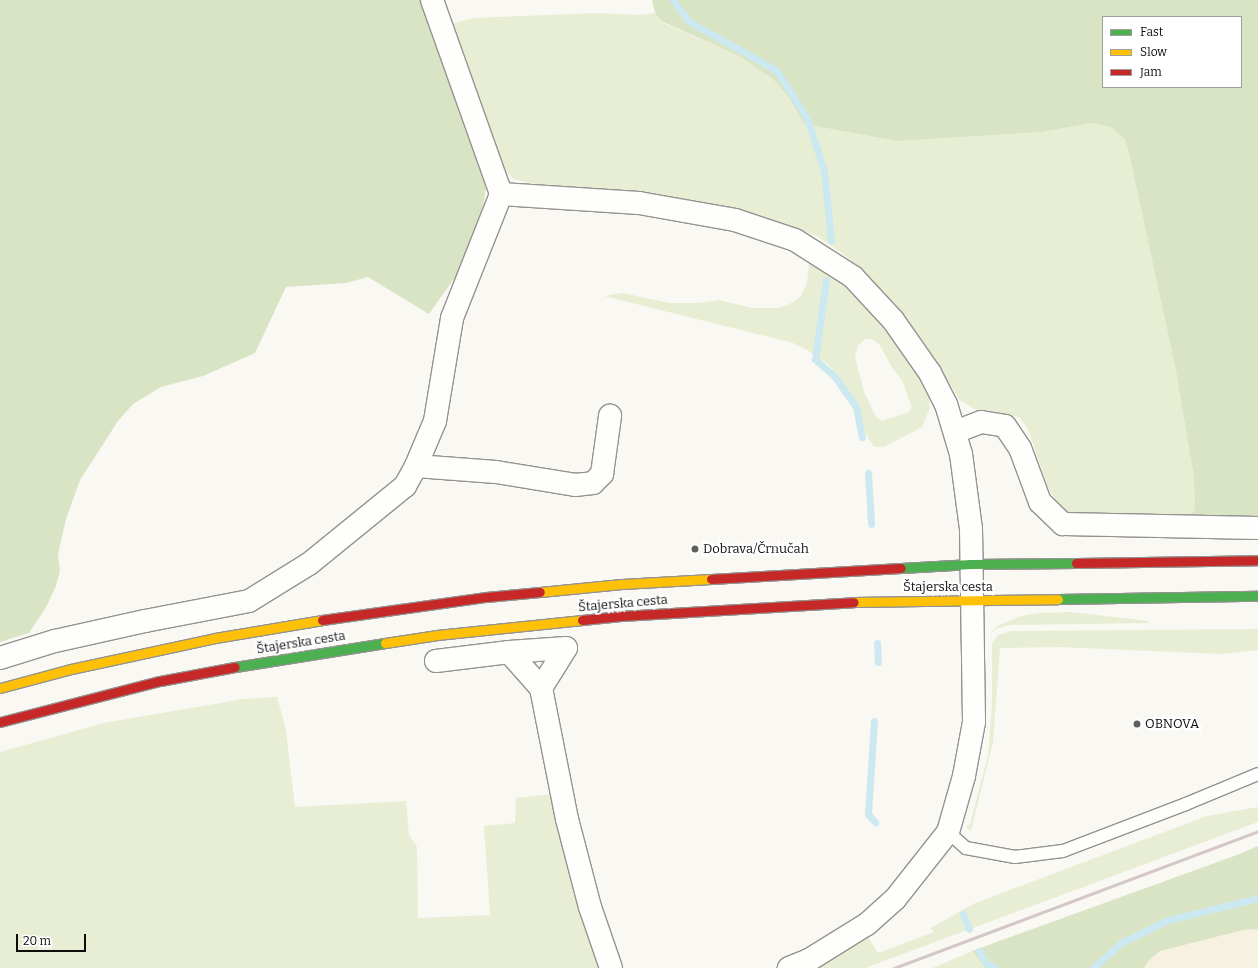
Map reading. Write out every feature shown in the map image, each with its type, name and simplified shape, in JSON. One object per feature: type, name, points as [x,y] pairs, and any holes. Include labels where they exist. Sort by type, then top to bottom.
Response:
[{"type":"main road","name":"Štajerska cesta","points":[[0,688],[71,669],[215,638],[342,617],[486,597],[622,584],[971,564],[1258,560]]},
{"type":"main road","name":"Štajerska cesta","points":[[0,722],[160,681],[296,656],[437,635],[621,616],[770,606],[909,599],[972,600],[1258,596]]},
{"type":"street","points":[[0,658],[55,641],[145,620],[248,601],[315,559],[405,486],[416,466],[435,421],[452,318],[501,194],[432,0]]},
{"type":"street","points":[[501,194],[639,203],[735,220],[795,240],[853,277],[893,320],[930,373],[946,404],[955,432],[965,484],[971,529],[974,722],[964,776],[948,832],[895,899],[867,924],[809,960],[789,968]]},
{"type":"street","points":[[416,466],[496,472],[575,486],[593,483],[602,474],[610,416]]},
{"type":"street","points":[[955,432],[981,422],[1005,426],[1020,448],[1040,502],[1063,524],[1258,528]]},
{"type":"street","points":[[436,661],[509,652],[566,648],[541,688]]},
{"type":"street","points":[[509,652],[541,688],[567,819],[590,907],[611,968]]},
{"type":"lane","points":[[948,832],[966,848],[1015,857],[1063,850],[1186,804],[1258,774]]},
{"type":"shaded area","points":[[1258,929],[1258,968],[1144,968],[1148,961],[1160,951],[1243,930]]},
{"type":"green space","points":[[0,0],[421,0],[450,65],[482,154],[486,188],[482,213],[463,266],[429,314],[368,277],[346,283],[286,287],[255,353],[203,376],[161,387],[133,404],[118,421],[80,480],[66,519],[58,554],[60,571],[56,586],[46,607],[29,633],[0,642]]},
{"type":"green space","points":[[652,0],[1258,0],[1258,519],[1190,518],[1194,510],[1195,497],[1193,472],[1176,371],[1129,153],[1125,139],[1111,127],[1092,123],[1042,132],[897,141],[804,124],[789,98],[773,79],[739,56],[661,21],[655,13]]},
{"type":"green space","points":[[597,13],[639,15],[655,13],[661,22],[739,56],[773,79],[789,98],[804,124],[897,141],[1042,132],[1092,123],[1111,126],[1125,139],[1129,153],[1176,371],[1193,472],[1195,497],[1194,510],[1190,518],[1084,516],[1067,512],[1056,501],[1047,485],[1028,429],[1019,417],[974,409],[960,400],[904,315],[861,269],[842,253],[817,236],[714,205],[662,197],[530,183],[514,179],[505,171],[450,24],[473,18]]},
{"type":"green space","points":[[809,261],[850,289],[868,307],[897,342],[923,379],[929,395],[930,408],[922,427],[884,447],[874,447],[866,435],[841,381],[829,365],[807,350],[793,343],[604,296],[623,293],[669,303],[699,303],[719,300],[752,308],[777,308],[788,305],[800,297],[807,283]],"holes":[[[865,339],[872,339],[879,344],[893,369],[902,380],[912,408],[908,412],[882,421],[876,417],[864,392],[855,357],[858,346]]]},
{"type":"green space","points":[[1071,612],[1149,621],[1149,623],[1009,625],[998,628],[991,633],[997,626],[1021,616],[1040,613]]},
{"type":"green space","points":[[1258,629],[1258,650],[1222,654],[1058,647],[1000,648],[993,742],[971,831],[968,829],[967,826],[970,824],[988,755],[992,706],[992,644],[998,635],[1012,631]]},
{"type":"green space","points":[[277,697],[286,730],[295,807],[406,801],[409,835],[417,847],[418,918],[490,915],[484,826],[515,823],[516,798],[553,794],[604,968],[0,968],[0,752],[104,723],[243,699]]},
{"type":"green space","points":[[1258,807],[1258,822],[865,968],[816,968],[867,935],[878,953],[934,932],[931,928],[973,904],[1207,816]]},
{"type":"green space","points":[[1258,846],[1258,929],[1243,930],[1160,951],[1148,961],[1144,968],[985,968],[972,951],[1237,855]]},
{"type":"green space","points":[[972,951],[985,968],[932,968],[940,965]]},
{"type":"waterway","points":[[673,0],[688,21],[776,70],[807,118],[824,171],[831,241]]},
{"type":"waterway","points":[[826,280],[815,359],[835,377],[856,407],[862,437]]},
{"type":"waterway","points":[[868,473],[871,524]]},
{"type":"waterway","points":[[877,643],[878,662]]},
{"type":"waterway","points":[[874,721],[868,814],[875,822]]},
{"type":"waterway","points":[[1093,968],[1121,943],[1168,920],[1258,898]]},
{"type":"waterway","points":[[963,914],[969,929]]},
{"type":"waterway","points":[[979,951],[986,963],[995,968]]},
{"type":"railway","points":[[894,968],[1258,831]]},
{"type":"traffic: fast","points":[[901,568],[971,564],[1076,563]]},
{"type":"traffic: fast","points":[[1058,599],[1258,596]]},
{"type":"traffic: fast","points":[[235,667],[385,643]]},
{"type":"traffic: slow","points":[[540,592],[622,584],[711,579]]},
{"type":"traffic: slow","points":[[854,602],[1058,599]]},
{"type":"traffic: slow","points":[[0,688],[71,669],[215,638],[322,620]]},
{"type":"traffic: slow","points":[[385,643],[437,635],[582,620]]},
{"type":"traffic: jam","points":[[1076,563],[1258,560]]},
{"type":"traffic: jam","points":[[711,579],[901,568]]},
{"type":"traffic: jam","points":[[322,620],[486,597],[540,592]]},
{"type":"traffic: jam","points":[[582,620],[621,616],[854,602]]},
{"type":"traffic: jam","points":[[0,722],[160,681],[235,667]]},
{"type":"place","name":"Dobrava/Črnučah","points":[[695,549]]},
{"type":"place","name":"OBNOVA","points":[[1137,724]]}]
